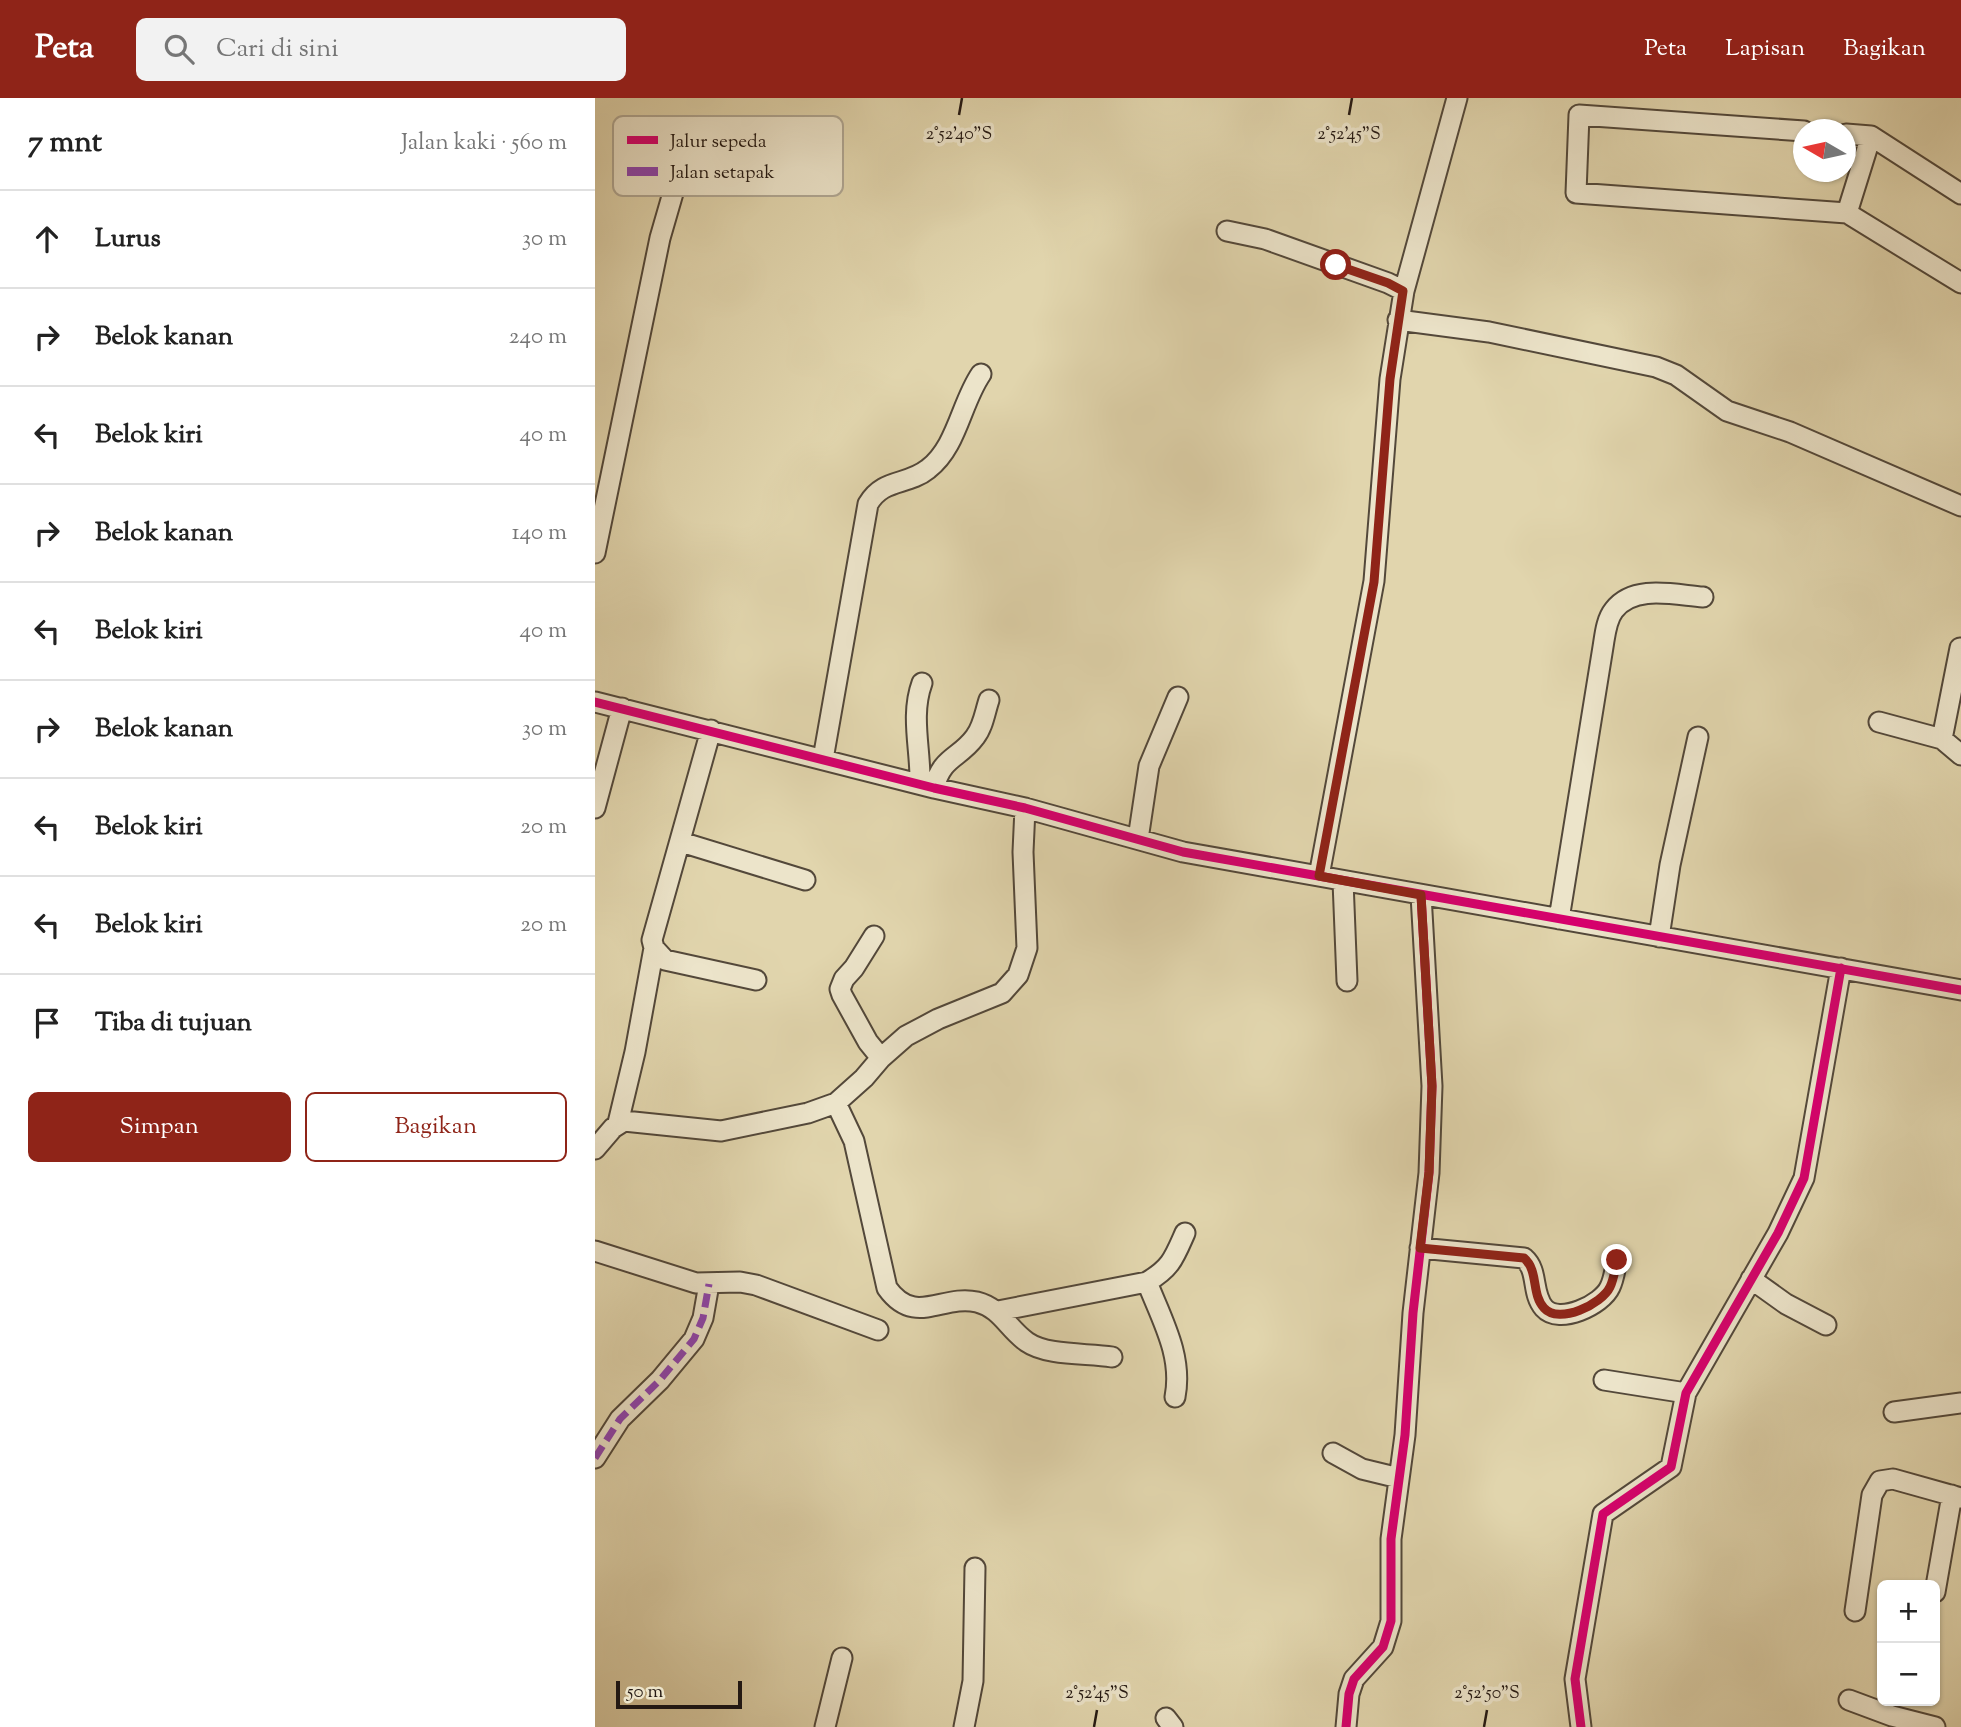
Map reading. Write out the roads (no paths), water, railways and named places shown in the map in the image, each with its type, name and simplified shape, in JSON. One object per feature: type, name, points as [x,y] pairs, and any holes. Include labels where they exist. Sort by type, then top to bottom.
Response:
[{"type":"street","points":[[1319,876],[1374,582],[1390,379],[1403,291],[1457,98]]},
{"type":"street","points":[[1793,130],[1579,116],[1576,193],[1847,213],[1961,283]]},
{"type":"street","points":[[1856,135],[1871,136],[1961,194]]},
{"type":"street","points":[[1847,213],[1871,136]]},
{"type":"street","points":[[595,553],[660,238],[672,196]]},
{"type":"street","points":[[1227,231],[1265,239],[1388,283],[1403,291]]},
{"type":"street","points":[[1398,320],[1489,332],[1657,367],[1676,375],[1727,411],[1790,432],[1961,506]]},
{"type":"street","points":[[823,759],[867,504],[878,490],[919,475],[937,461],[947,447],[971,388],[982,374]]},
{"type":"street","points":[[1559,919],[1602,647],[1612,611],[1630,597],[1649,593],[1703,597]]},
{"type":"street","points":[[1942,740],[1961,648]]},
{"type":"street","points":[[922,683],[915,711],[927,786]]},
{"type":"street","points":[[1138,839],[1149,766],[1178,697]]},
{"type":"street","points":[[927,786],[949,759],[976,736],[989,700]]},
{"type":"street","points":[[595,702],[1025,808],[1183,852],[1961,990]]},
{"type":"street","points":[[595,808],[622,708]]},
{"type":"street","points":[[1879,722],[1942,740],[1961,755]]},
{"type":"street","points":[[595,1149],[618,1123],[635,1052],[654,948],[653,931],[681,842],[711,730]]},
{"type":"street","points":[[1659,937],[1670,865],[1698,737]]},
{"type":"street","points":[[618,1123],[633,1121],[721,1131],[809,1113],[836,1103],[906,1036],[1002,993],[1018,975],[1027,948],[1023,852],[1025,808]]},
{"type":"street","points":[[681,842],[805,880]]},
{"type":"street","points":[[1343,881],[1347,981]]},
{"type":"street","points":[[1346,1727],[1349,1694],[1355,1679],[1383,1647],[1391,1621],[1391,1539],[1405,1435],[1413,1313],[1429,1172],[1432,1086],[1421,895]]},
{"type":"street","points":[[874,936],[844,979],[841,989],[868,1042],[881,1058]]},
{"type":"street","points":[[654,948],[665,960],[756,980]]},
{"type":"street","points":[[1581,1727],[1574,1679],[1603,1514],[1671,1467],[1686,1392],[1777,1233],[1804,1178],[1841,968]]},
{"type":"street","points":[[836,1103],[854,1141],[887,1287],[894,1297],[904,1304],[930,1308],[971,1301],[998,1311],[1025,1341],[1038,1348],[1112,1357]]},
{"type":"street","points":[[998,1311],[1147,1282],[1165,1272],[1185,1233]]},
{"type":"street","points":[[1420,1248],[1524,1258],[1532,1268],[1545,1309],[1568,1314],[1596,1303],[1610,1288],[1617,1260]]},
{"type":"street","points":[[595,1251],[684,1279],[709,1284],[724,1282],[756,1285],[878,1330]]},
{"type":"street","points":[[1751,1279],[1786,1304],[1826,1325]]},
{"type":"street","points":[[1147,1282],[1170,1339],[1178,1369],[1175,1397]]},
{"type":"street","points":[[595,1458],[620,1419],[660,1380],[694,1339],[703,1318],[709,1284]]},
{"type":"street","points":[[1604,1380],[1686,1392]]},
{"type":"street","points":[[1894,1412],[1961,1403]]},
{"type":"street","points":[[1333,1453],[1362,1469],[1399,1478]]},
{"type":"street","points":[[1854,1611],[1872,1496],[1880,1481],[1893,1479],[1956,1496],[1938,1580]]},
{"type":"street","points":[[964,1727],[973,1681],[975,1568]]},
{"type":"street","points":[[825,1727],[842,1658]]},
{"type":"street","points":[[1849,1700],[1892,1716],[1935,1727]]}]
